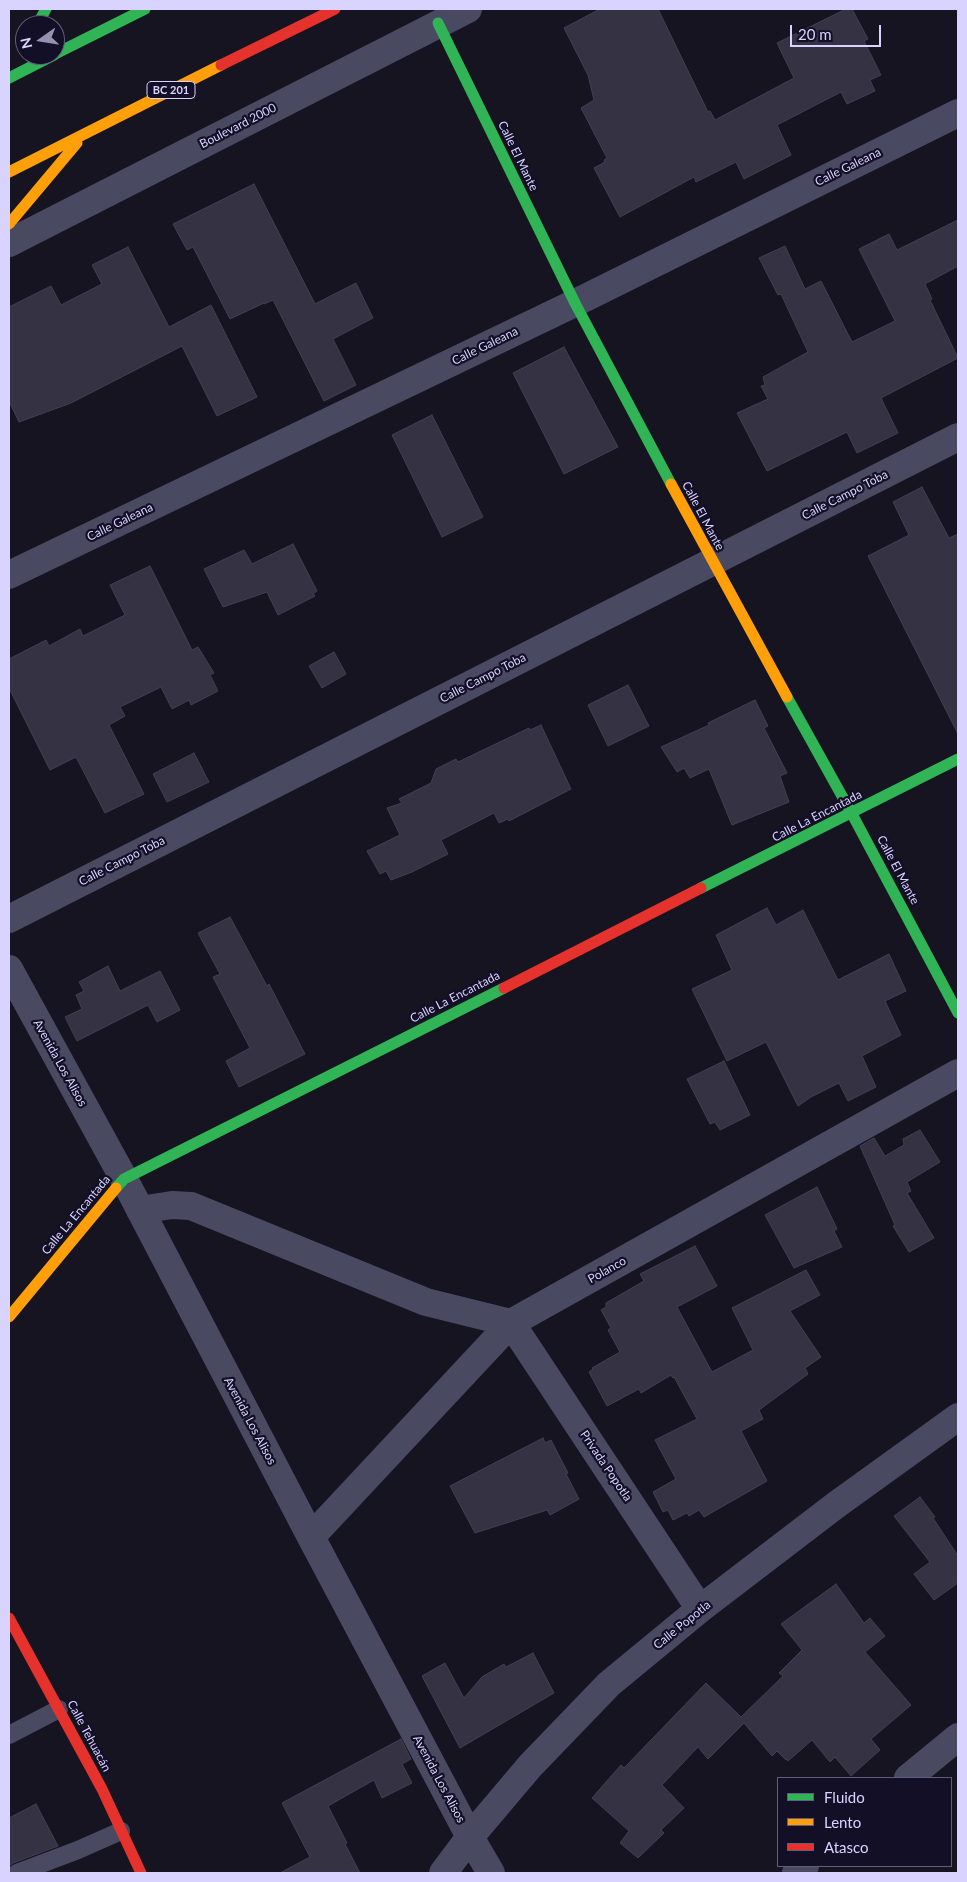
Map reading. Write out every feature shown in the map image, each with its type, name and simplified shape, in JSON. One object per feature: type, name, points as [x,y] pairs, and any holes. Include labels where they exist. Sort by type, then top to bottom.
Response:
[{"type":"main road","points":[[65,49],[145,9]]},
{"type":"main road","name":"BC 201","points":[[9,172],[335,9]]},
{"type":"main road","name":"Calle El Mante","points":[[438,23],[575,303],[712,562],[852,814],[958,1013]]},
{"type":"main road","points":[[9,77],[15,65]]},
{"type":"main road","points":[[9,77],[34,65]]},
{"type":"main road","points":[[9,224],[86,132]]},
{"type":"main road","name":"Calle La Encantada","points":[[9,1317],[124,1179],[958,759]]},
{"type":"main road","name":"Calle Tehuacán","points":[[9,1618],[102,1789],[141,1872]]},
{"type":"street","name":"Boulevard 2000","points":[[9,243],[468,9]]},
{"type":"street","name":"Calle Galeana","points":[[9,575],[575,303],[958,113]]},
{"type":"street","name":"Calle Campo Toba","points":[[9,919],[958,438]]},
{"type":"street","name":"Avenida Los Alisos","points":[[9,969],[124,1179],[470,1838],[491,1873]]},
{"type":"street","name":"Polanco","points":[[311,1537],[510,1323],[958,1073]]},
{"type":"street","points":[[140,1210],[172,1205],[191,1206],[426,1302],[510,1323]]},
{"type":"street","name":"Privada Popotla","points":[[510,1323],[700,1610]]},
{"type":"street","name":"Calle Popotla","points":[[444,1873],[470,1838],[530,1766],[609,1684],[700,1610],[836,1505],[958,1418]]},
{"type":"street","points":[[909,1777],[958,1737]]},
{"type":"lane","points":[[9,1735],[59,1709]]},
{"type":"lane","points":[[17,1873],[78,1850],[121,1831]]},
{"type":"building","points":[[600,9],[658,9],[708,112],[710,111],[715,120],[794,78],[777,43],[846,9],[852,9],[868,39],[864,41],[881,75],[870,80],[875,91],[847,104],[841,92],[777,125],[791,155],[744,179],[736,162],[696,182],[694,177],[620,217],[594,168],[605,162],[604,160],[607,158],[581,108],[594,100],[588,75],[564,28]]},
{"type":"building","points":[[254,184],[315,304],[356,283],[373,318],[333,339],[356,385],[324,401],[273,300],[230,319],[193,247],[187,250],[173,224]]},
{"type":"building","points":[[958,220],[958,266],[925,284],[932,299],[930,300],[958,358],[881,398],[898,433],[857,453],[847,432],[767,471],[737,413],[768,399],[761,386],[765,385],[763,377],[808,352],[781,294],[778,295],[759,258],[785,246],[805,289],[821,281],[852,342],[895,321],[859,249],[889,234],[897,250]]},
{"type":"building","points":[[128,247],[169,327],[211,305],[257,397],[217,416],[182,346],[71,403],[19,422],[9,401],[9,307],[51,286],[61,305],[102,284],[92,265]]},
{"type":"building","points":[[564,347],[618,447],[564,474],[513,373]]},
{"type":"building","points":[[432,415],[483,517],[442,537],[392,435]]},
{"type":"building","points":[[922,487],[949,538],[958,534],[958,734],[868,556],[909,535],[893,502]]},
{"type":"building","points":[[293,544],[317,591],[313,594],[315,596],[278,615],[267,592],[223,607],[204,569],[244,550],[252,564]]},
{"type":"building","points":[[150,566],[192,650],[198,647],[214,673],[210,675],[218,691],[191,705],[189,700],[172,709],[161,687],[120,707],[125,716],[109,725],[144,794],[105,813],[76,757],[50,770],[9,688],[9,659],[46,640],[49,646],[80,629],[83,636],[125,615],[110,585]]},
{"type":"building","points":[[334,652],[346,674],[322,688],[309,666]]},
{"type":"building","points":[[628,685],[649,726],[608,746],[588,705]]},
{"type":"building","points":[[755,700],[768,726],[764,728],[787,773],[780,776],[789,802],[732,825],[709,769],[690,778],[684,768],[677,772],[661,747],[709,725],[708,723]]},
{"type":"building","points":[[541,725],[571,789],[509,821],[508,819],[499,823],[494,813],[441,840],[448,854],[412,872],[391,880],[386,871],[380,874],[367,851],[400,835],[387,808],[402,803],[399,799],[431,783],[436,769],[456,759],[458,762],[529,728],[530,730]]},
{"type":"building","points":[[194,753],[209,782],[167,802],[153,774]]},
{"type":"building","points":[[767,908],[776,925],[803,910],[838,980],[889,954],[906,991],[885,1001],[901,1035],[862,1056],[876,1087],[848,1101],[839,1083],[798,1106],[766,1042],[727,1061],[692,989],[732,970],[716,935]]},
{"type":"building","points":[[230,917],[267,986],[269,984],[305,1054],[239,1087],[226,1061],[250,1048],[213,977],[220,974],[198,933]]},
{"type":"building","points":[[108,966],[120,991],[160,971],[180,1010],[157,1022],[148,1005],[77,1041],[65,1017],[82,1009],[76,995],[84,991],[79,982]]},
{"type":"building","points":[[724,1061],[750,1115],[720,1130],[715,1122],[710,1124],[687,1079]]},
{"type":"building","points":[[920,1130],[940,1162],[907,1182],[911,1191],[907,1193],[934,1238],[909,1252],[893,1226],[895,1225],[860,1146],[874,1138],[885,1156],[904,1145],[903,1139]]},
{"type":"building","points":[[817,1187],[837,1229],[834,1231],[842,1247],[794,1268],[765,1215]]},
{"type":"building","points":[[695,1246],[717,1286],[677,1307],[712,1372],[753,1350],[732,1308],[806,1270],[820,1295],[790,1311],[821,1357],[805,1368],[808,1374],[759,1410],[763,1419],[741,1431],[767,1481],[704,1517],[699,1510],[689,1516],[687,1513],[673,1520],[668,1510],[663,1512],[653,1492],[676,1479],[655,1440],[697,1419],[674,1377],[671,1375],[641,1393],[639,1389],[607,1406],[589,1372],[592,1368],[620,1352],[608,1330],[611,1328],[601,1310],[606,1307],[606,1303],[644,1281],[640,1274]]},
{"type":"building","points":[[543,1438],[545,1443],[551,1440],[579,1499],[550,1515],[547,1510],[475,1533],[450,1486]]},
{"type":"building","points":[[920,1497],[935,1517],[933,1518],[958,1556],[958,1583],[934,1600],[914,1574],[930,1562],[894,1516]]},
{"type":"building","points":[[836,1584],[864,1623],[870,1618],[885,1636],[865,1652],[911,1705],[871,1739],[880,1750],[851,1776],[835,1757],[830,1762],[812,1740],[788,1761],[777,1751],[772,1756],[744,1723],[708,1759],[698,1747],[662,1785],[684,1808],[661,1830],[664,1833],[638,1858],[620,1843],[629,1831],[592,1798],[621,1765],[624,1768],[706,1683],[741,1717],[783,1676],[779,1673],[802,1650],[781,1624]]},
{"type":"building","points":[[533,1653],[554,1693],[460,1748],[422,1676],[445,1663],[464,1698],[482,1677],[504,1664],[506,1667]]},
{"type":"building","points":[[401,1739],[411,1759],[402,1764],[412,1783],[382,1798],[374,1780],[328,1806],[360,1873],[280,1873],[310,1857],[282,1803]]},
{"type":"building","points":[[36,1804],[58,1846],[9,1866],[9,1818]]},
{"type":"traffic: fast","points":[[43,15],[46,9]]},
{"type":"traffic: fast","points":[[65,49],[145,9]]},
{"type":"traffic: fast","points":[[438,23],[575,303],[671,484]]},
{"type":"traffic: fast","points":[[9,78],[34,65]]},
{"type":"traffic: fast","points":[[787,697],[958,1013]]},
{"type":"traffic: fast","points":[[701,888],[958,759]]},
{"type":"traffic: fast","points":[[116,1188],[124,1179],[504,988]]},
{"type":"traffic: slow","points":[[9,172],[221,65]]},
{"type":"traffic: slow","points":[[9,224],[77,143]]},
{"type":"traffic: slow","points":[[671,484],[787,697]]},
{"type":"traffic: slow","points":[[9,1317],[116,1188]]},
{"type":"traffic: jam","points":[[221,65],[335,9]]},
{"type":"traffic: jam","points":[[504,988],[701,888]]},
{"type":"traffic: jam","points":[[9,1618],[102,1789],[141,1873]]}]
